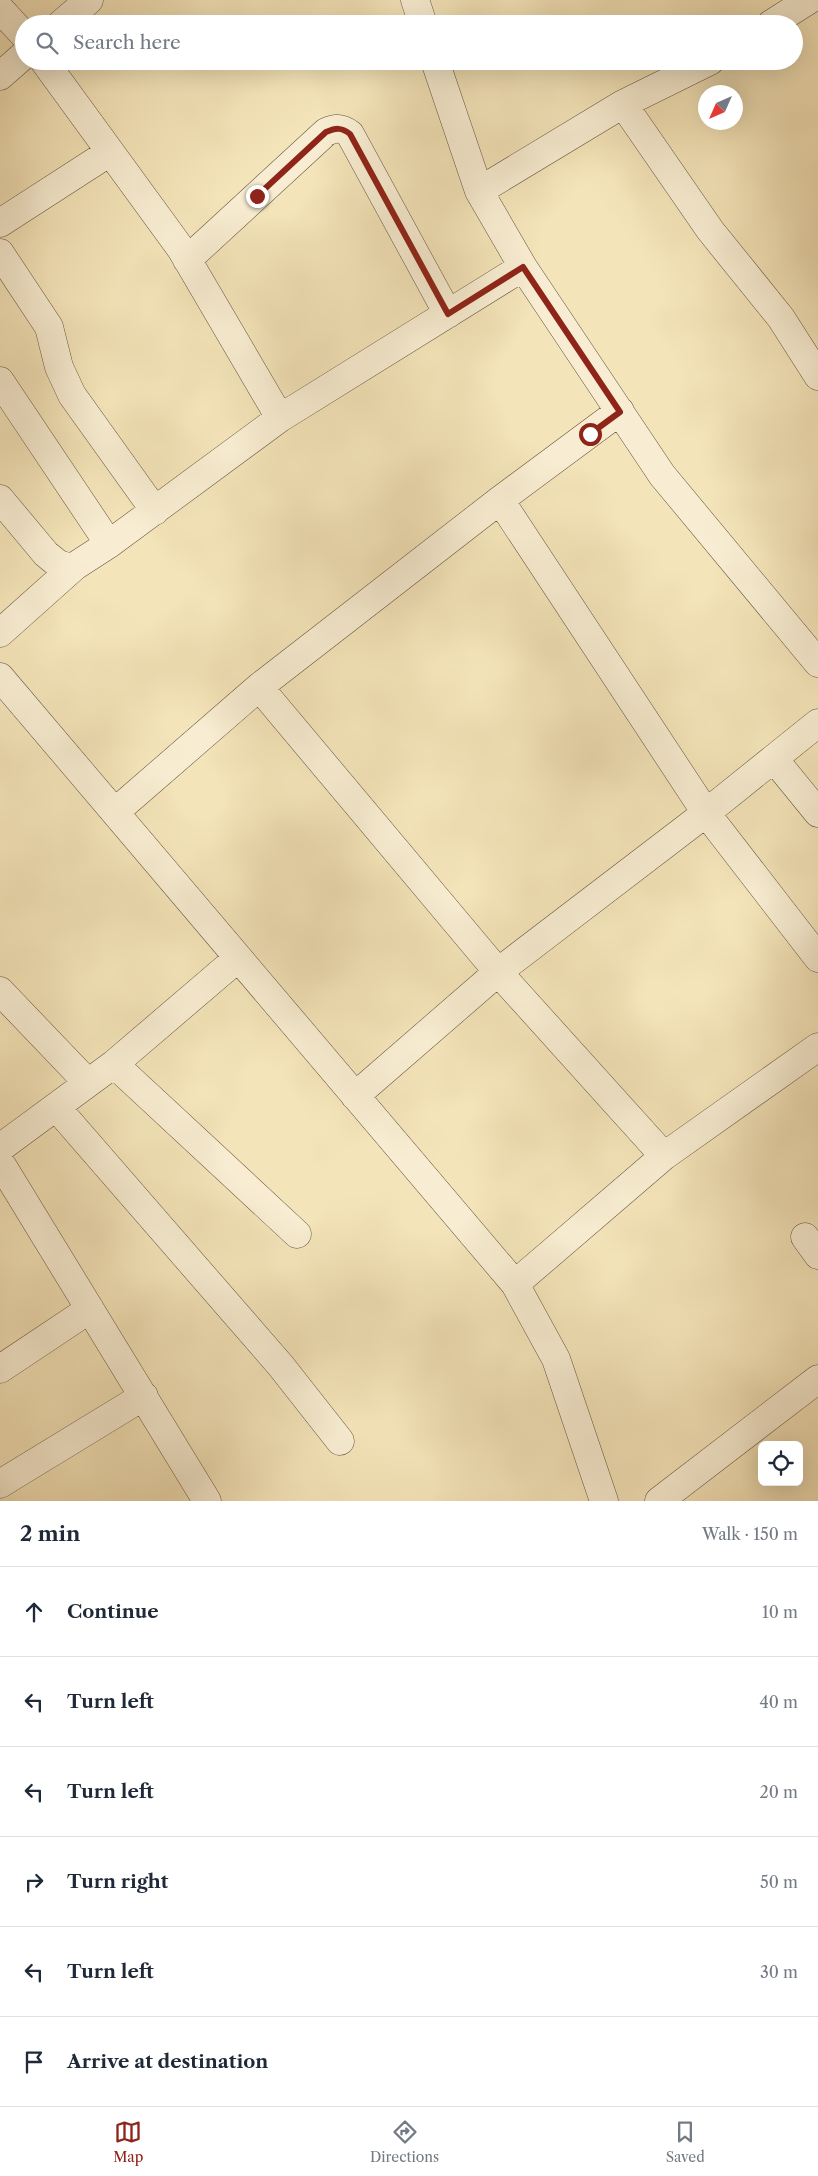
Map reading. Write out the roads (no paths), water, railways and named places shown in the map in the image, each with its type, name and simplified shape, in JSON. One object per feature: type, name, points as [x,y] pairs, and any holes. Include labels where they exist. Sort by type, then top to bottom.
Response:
[{"type":"street","points":[[72,15],[89,0]]},
{"type":"street","points":[[415,0],[420,15]]},
{"type":"street","points":[[786,15],[810,0]]},
{"type":"street","points":[[0,9],[15,25]]},
{"type":"street","points":[[0,76],[15,63]]},
{"type":"street","points":[[51,70],[187,260],[280,418]]},
{"type":"street","points":[[439,70],[479,191],[523,267],[662,474],[818,663]]},
{"type":"street","points":[[479,191],[623,104],[692,70]]},
{"type":"street","points":[[623,104],[710,230],[781,318],[818,376]]},
{"type":"street","points":[[187,260],[326,132],[335,128],[342,128],[350,134],[448,314]]},
{"type":"street","points":[[0,223],[110,152]]},
{"type":"street","points":[[0,253],[49,327],[59,367],[72,394],[155,511]]},
{"type":"street","points":[[0,632],[75,566],[155,511],[280,418],[523,267]]},
{"type":"street","points":[[0,381],[109,544]]},
{"type":"street","points":[[115,812],[259,687],[500,500],[620,412]]},
{"type":"street","points":[[0,499],[46,554],[57,563],[66,567],[75,566]]},
{"type":"street","points":[[500,500],[706,813],[818,958]]},
{"type":"street","points":[[0,677],[514,1284],[556,1359],[604,1501]]},
{"type":"street","points":[[259,687],[498,972],[664,1156]]},
{"type":"street","points":[[355,1096],[498,972],[706,813],[818,724]]},
{"type":"street","points":[[774,759],[818,813]]},
{"type":"street","points":[[0,1148],[114,1064],[238,958]]},
{"type":"street","points":[[0,990],[88,1083]]},
{"type":"street","points":[[514,1284],[664,1156],[818,1047]]},
{"type":"street","points":[[114,1064],[297,1234]]},
{"type":"street","points":[[56,1107],[282,1366],[340,1441]]},
{"type":"street","points":[[0,1162],[207,1501]]},
{"type":"street","points":[[0,1369],[90,1309]]},
{"type":"street","points":[[659,1501],[818,1379]]},
{"type":"street","points":[[0,1484],[144,1396]]}]
